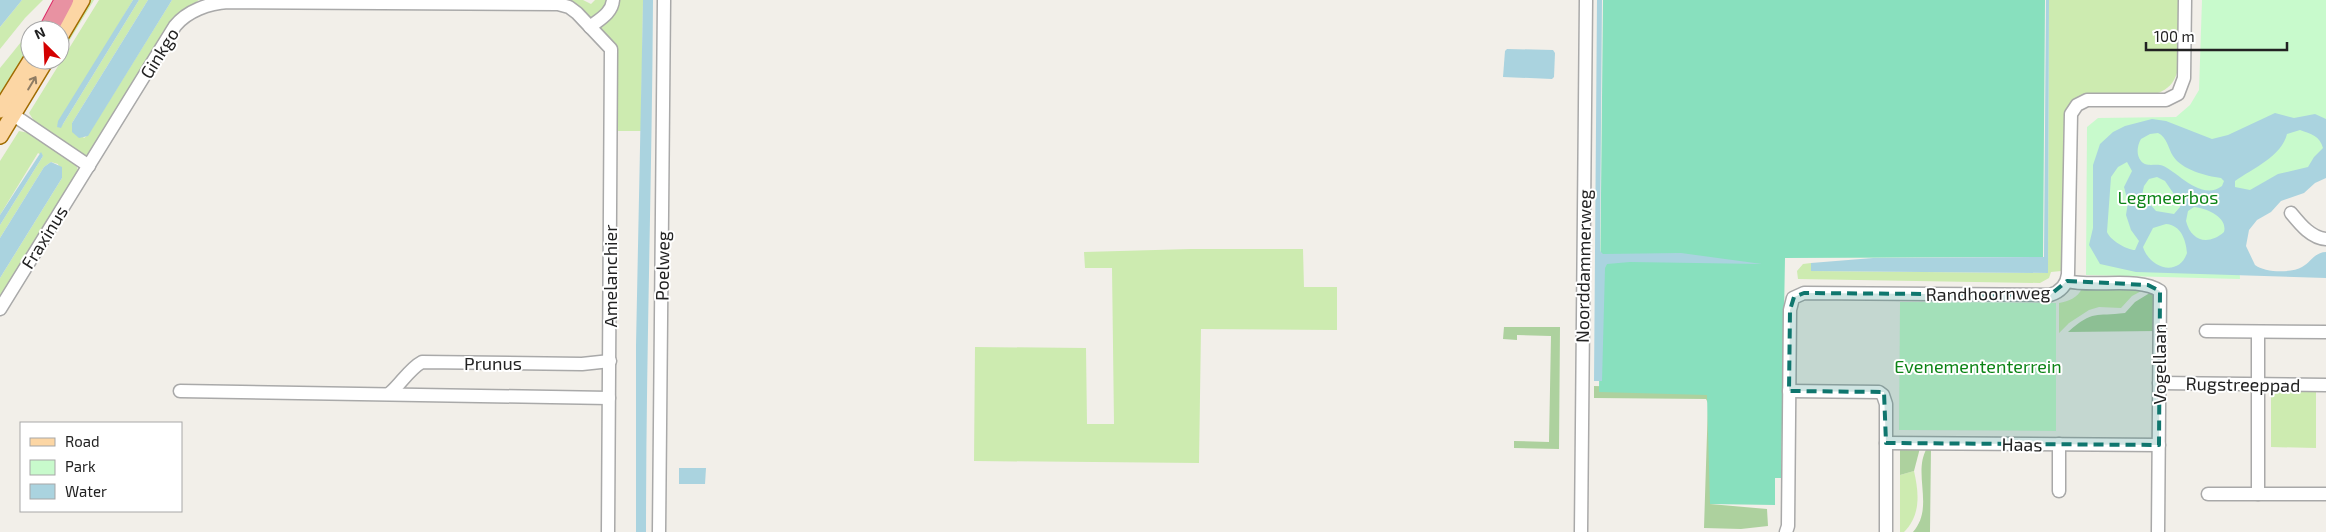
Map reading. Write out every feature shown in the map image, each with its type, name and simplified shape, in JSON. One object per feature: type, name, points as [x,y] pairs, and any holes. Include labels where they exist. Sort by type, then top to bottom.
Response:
[{"type":"highway","points":[[54,20],[64,0]]},
{"type":"main road","points":[[56,20],[70,0]]},
{"type":"main road","points":[[70,20],[82,0]]},
{"type":"main road","points":[[0,136],[5,110],[26,70]]},
{"type":"main road","points":[[5,110],[38,70]]},
{"type":"street","points":[[590,27],[608,12],[612,7],[613,0]]},
{"type":"street","name":"Poelweg","points":[[659,532],[664,0]]},
{"type":"street","name":"Noorddammerweg","points":[[1581,532],[1586,0]]},
{"type":"street","name":"Randhoornweg","points":[[1786,532],[1788,526],[1790,306],[1793,298],[1800,294],[2050,295],[2059,291],[2067,281],[2071,114],[2077,106],[2087,100],[2166,100],[2178,94],[2184,78],[2185,0]]},
{"type":"street","name":"Ginkgo","points":[[89,166],[175,26],[188,14],[215,2],[558,4],[569,7],[590,27]]},
{"type":"street","name":"Amelanchier","points":[[590,27],[610,49],[608,532]]},
{"type":"street","points":[[5,110],[89,166]]},
{"type":"street","name":"Fraxinus","points":[[0,308],[89,166]]},
{"type":"street","points":[[2291,213],[2310,232],[2319,238],[2326,239]]},
{"type":"street","name":"Vogellaan","points":[[2067,281],[2080,285],[2148,285],[2160,291],[2158,532]]},
{"type":"street","points":[[2206,331],[2326,332]]},
{"type":"street","points":[[2258,332],[2258,494]]},
{"type":"street","name":"Prunus","points":[[390,393],[402,383],[414,366],[422,362],[582,364],[610,361]]},
{"type":"street","name":"Rugstreeppad","points":[[2159,383],[2326,385]]},
{"type":"street","name":"Prunus","points":[[180,391],[609,398]]},
{"type":"street","points":[[1789,391],[1879,392],[1885,399],[1886,532]]},
{"type":"street","name":"Haas","points":[[1886,443],[2159,445]]},
{"type":"street","points":[[2059,444],[2059,492]]},
{"type":"street","points":[[2208,494],[2326,494]]},
{"type":"highlighted area","points":[[2067,281],[2148,285],[2160,291],[2159,445],[1886,443],[1884,392],[1789,391],[1790,310],[1794,297],[1804,293],[2050,295]]},
{"type":"green space","points":[[22,0],[43,0],[23,20],[20,20],[20,24],[0,49],[0,27]]},
{"type":"green space","points":[[89,0],[94,0],[70,40],[70,31]]},
{"type":"green space","points":[[99,0],[133,0],[57,127],[63,124],[139,0],[148,0],[72,123],[84,138],[88,135],[172,0],[199,0],[173,18],[88,155],[84,156],[36,124],[29,113],[56,70],[70,70],[70,47]]},
{"type":"green space","points":[[570,0],[583,0],[591,4],[595,0],[608,0],[607,6],[592,18],[588,17]]},
{"type":"green space","points":[[618,0],[643,0],[641,131],[616,131],[601,28]]},
{"type":"green space","points":[[1603,0],[2045,0],[2043,257],[1785,258],[1781,478],[1775,478],[1775,505],[1710,504],[1707,395],[1599,392]]},
{"type":"green space","points":[[2049,0],[2179,0],[2178,69],[2170,85],[2157,93],[2140,96],[2086,96],[2073,102],[2065,116],[2061,271],[2051,272],[2049,278],[2040,283],[1798,279],[1797,271],[1803,264],[1811,263],[1811,271],[2048,273]]},
{"type":"green space","name":"Legmeerbos","points":[[2202,0],[2326,0],[2326,151],[2301,187],[2253,212],[2238,236],[2240,279],[2086,275],[2087,127],[2098,118],[2176,117],[2190,105],[2199,90]]},
{"type":"green space","points":[[20,43],[20,70],[0,103],[0,68]]},
{"type":"green space","points":[[19,131],[29,133],[76,165],[78,170],[0,298],[0,278],[62,178],[58,164],[51,162],[44,167],[0,238],[0,225],[43,156],[38,153],[0,215],[0,161]]},
{"type":"green space","points":[[1191,249],[1303,249],[1304,287],[1337,287],[1337,330],[1201,329],[1199,463],[974,461],[975,347],[1086,348],[1087,424],[1114,424],[1112,268],[1085,268],[1084,252]]},
{"type":"green space","points":[[2149,287],[2132,296],[2121,308],[2099,307],[2089,310],[2069,323],[2059,333],[2059,303],[2073,298],[2082,288]]},
{"type":"green space","points":[[2153,291],[2157,293],[2156,331],[2068,332],[2084,320],[2095,315],[2125,313],[2135,302]]},
{"type":"green space","name":"Evenemententerrein","points":[[1900,302],[2056,303],[2056,431],[1899,430]]},
{"type":"green space","points":[[1504,327],[1560,327],[1559,449],[1514,448],[1514,441],[1549,442],[1551,336],[1517,335],[1517,340],[1503,339]]},
{"type":"green space","points":[[1594,386],[1698,389],[1710,392],[1710,504],[1767,509],[1768,526],[1741,529],[1704,528],[1708,403],[1706,399],[1594,398]]},
{"type":"green space","points":[[2271,388],[2316,388],[2316,448],[2271,447]]},
{"type":"green space","points":[[1900,448],[1920,448],[1914,471],[1900,475]]},
{"type":"green space","points":[[1927,448],[1931,448],[1930,532],[1913,532],[1922,512],[1922,469],[1923,458]]},
{"type":"green space","points":[[1914,471],[1918,495],[1916,511],[1910,525],[1904,532],[1900,532],[1900,475]]},
{"type":"water","points":[[0,0],[22,0],[0,27]]},
{"type":"water","points":[[133,0],[139,0],[61,128],[57,127],[58,121]]},
{"type":"water","points":[[148,0],[172,0],[88,136],[79,138],[72,132],[72,123]]},
{"type":"water","points":[[643,0],[653,0],[646,532],[636,532],[636,345]]},
{"type":"water","points":[[1597,0],[1602,0],[1600,251],[1603,254],[1681,253],[1762,264],[1630,262],[1607,264],[1605,268],[1602,381],[1594,381]]},
{"type":"water","points":[[2046,0],[2049,0],[2048,273],[1811,271],[1811,263],[1873,258],[2044,257]]},
{"type":"water","points":[[1507,49],[1553,50],[1555,53],[1554,77],[1552,79],[1503,77],[1505,51]]},
{"type":"water","points":[[2275,113],[2294,118],[2315,114],[2326,119],[2326,178],[2315,183],[2304,193],[2281,201],[2271,212],[2257,220],[2249,230],[2246,246],[2255,265],[2265,270],[2278,271],[2298,269],[2322,252],[2326,252],[2326,278],[2136,272],[2100,264],[2089,245],[2093,228],[2093,165],[2100,144],[2113,132],[2125,126],[2152,119],[2166,121],[2212,139],[2228,135]],"holes":[[[2300,130],[2308,133],[2317,138],[2323,148],[2308,167],[2278,174],[2250,190],[2235,187],[2235,181],[2266,161],[2279,149],[2287,134]],[[2158,133],[2165,140],[2177,161],[2195,172],[2221,178],[2224,181],[2222,186],[2214,190],[2205,190],[2188,183],[2166,167],[2143,163],[2139,159],[2138,153],[2141,139],[2150,134]],[[2127,162],[2132,171],[2124,187],[2128,202],[2126,215],[2131,230],[2139,241],[2135,250],[2119,244],[2107,232],[2111,177],[2118,167]],[[2157,177],[2165,181],[2180,203],[2180,207],[2174,214],[2156,211],[2142,195],[2144,186],[2149,179]],[[2194,207],[2204,209],[2215,214],[2223,222],[2224,232],[2212,239],[2201,239],[2192,233],[2186,221],[2188,211]],[[2166,224],[2175,227],[2182,234],[2187,253],[2183,261],[2178,265],[2165,267],[2152,261],[2143,247],[2153,228]]]},
{"type":"water","points":[[41,152],[43,156],[0,225],[0,215]]},
{"type":"water","points":[[51,162],[62,167],[62,178],[0,278],[0,238],[44,167]]},
{"type":"water","points":[[679,468],[706,468],[705,484],[679,484]]}]
